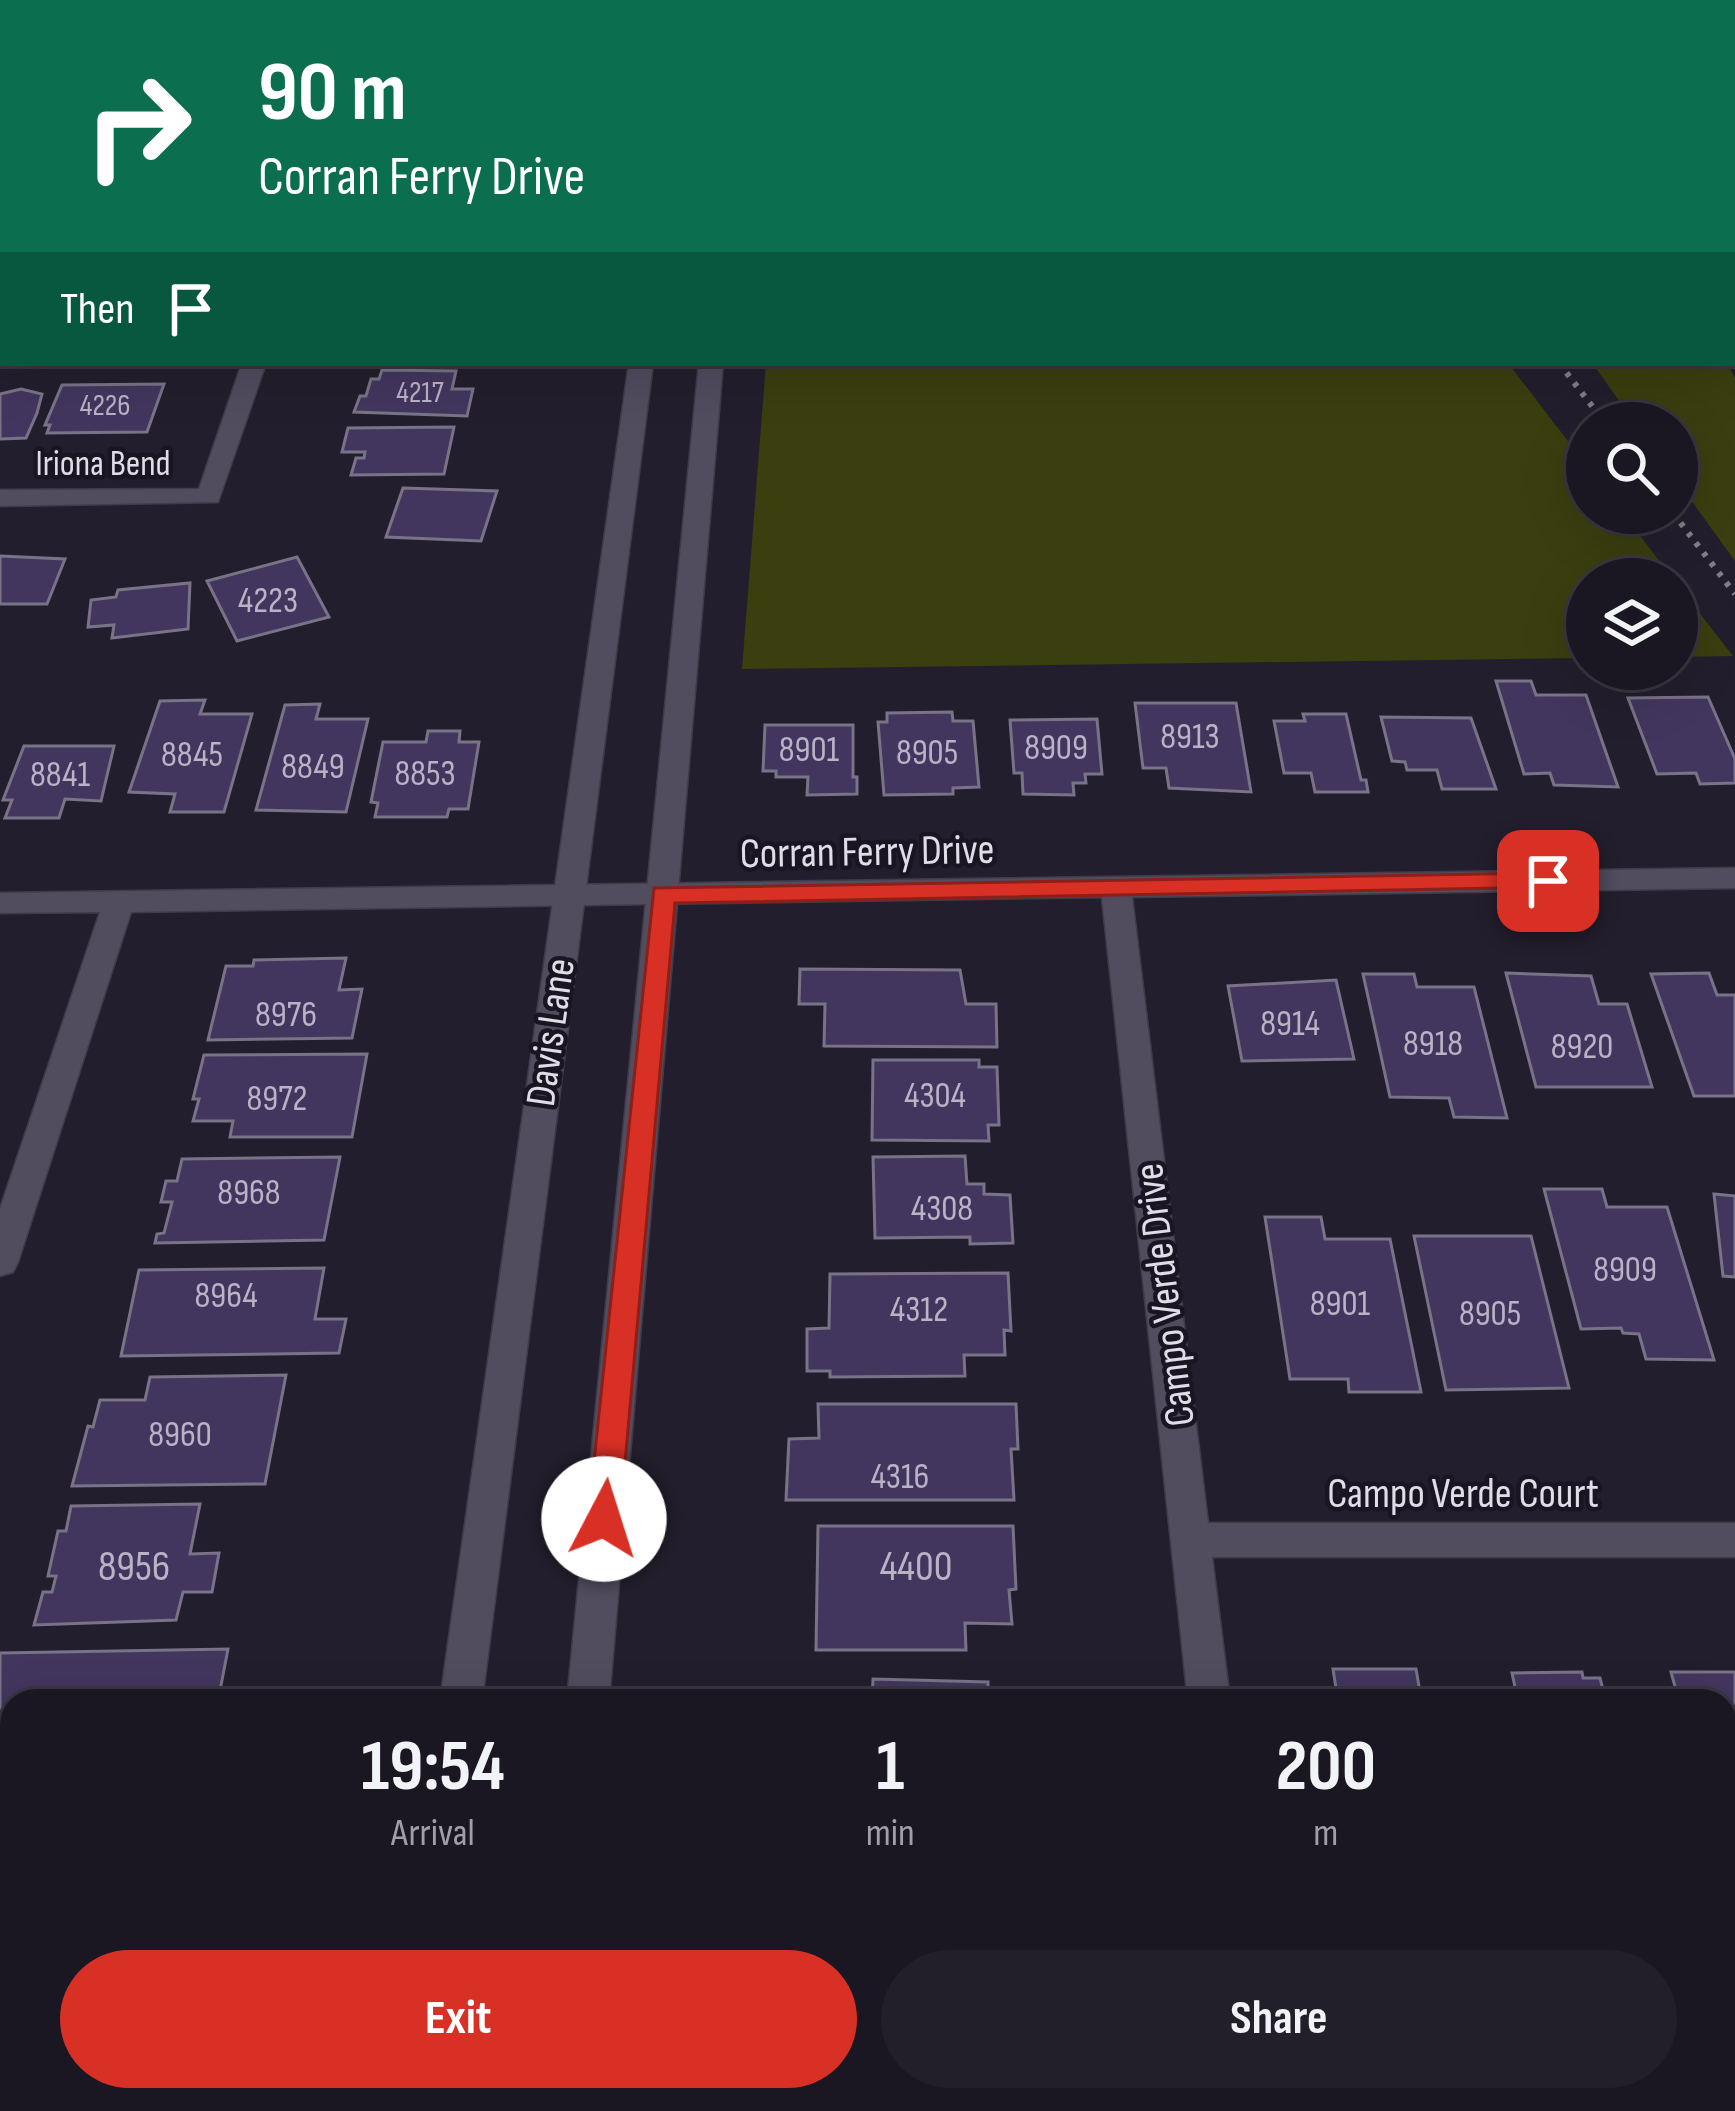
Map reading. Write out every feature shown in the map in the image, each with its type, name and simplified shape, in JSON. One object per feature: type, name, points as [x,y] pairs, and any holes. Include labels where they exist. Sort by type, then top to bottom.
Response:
[{"type":"street","name":"Iriona Bend","points":[[0,498],[209,497],[253,366]]},
{"type":"street","name":"Davis Lane","points":[[463,1689],[640,366]]},
{"type":"street","points":[[589,1689],[711,366]]},
{"type":"street","name":"Corran Ferry Drive","points":[[0,903],[1735,878]]},
{"type":"street","name":"Campo Verde Drive","points":[[1116,889],[1207,1689]]},
{"type":"street","points":[[0,1262],[118,903]]},
{"type":"street","name":"Campo Verde Court","points":[[1191,1540],[1735,1540]]},
{"type":"path","points":[[1561,366],[1589,402]]},
{"type":"path","points":[[1689,534],[1735,594]]},
{"type":"green space","points":[[766,366],[1510,366],[1566,439],[1566,534],[1639,534],[1657,558],[1566,558],[1566,658],[742,669]]},
{"type":"green space","points":[[1594,366],[1729,366],[1735,378],[1735,561],[1698,510],[1698,402],[1620,402]]},
{"type":"green space","points":[[1698,611],[1733,656],[1698,657]]},
{"type":"building","points":[[382,370],[456,371],[452,389],[473,389],[467,416],[354,412],[371,379],[379,379]]},
{"type":"building","points":[[164,384],[147,432],[47,433],[50,425],[45,425],[62,385]]},
{"type":"building","points":[[21,389],[42,394],[37,413],[26,438],[0,439],[0,394]]},
{"type":"building","points":[[454,427],[444,474],[351,475],[356,458],[364,458],[365,452],[342,452],[348,428]]},
{"type":"building","points":[[403,488],[497,491],[481,541],[386,537]]},
{"type":"building","points":[[0,556],[65,559],[47,604],[0,604]]},
{"type":"building","points":[[297,557],[329,617],[237,641],[207,581]]},
{"type":"building","points":[[190,583],[188,629],[112,638],[114,625],[88,627],[91,600],[116,597],[118,590]]},
{"type":"building","points":[[1496,681],[1531,681],[1536,695],[1586,695],[1618,787],[1554,785],[1550,773],[1524,774]]},
{"type":"building","points":[[1708,697],[1735,759],[1735,783],[1700,784],[1696,773],[1657,774],[1628,698]]},
{"type":"building","points":[[205,700],[200,714],[252,714],[224,812],[170,812],[175,794],[129,792],[160,701]]},
{"type":"building","points":[[1135,703],[1236,703],[1251,792],[1169,788],[1166,768],[1143,768]]},
{"type":"building","points":[[320,704],[316,719],[368,719],[346,812],[256,810],[285,705]]},
{"type":"building","points":[[952,712],[953,721],[973,721],[979,787],[953,788],[953,794],[884,795],[878,722],[887,722],[887,713]]},
{"type":"building","points":[[1303,714],[1346,714],[1368,792],[1315,792],[1311,773],[1284,773],[1274,721],[1305,721]]},
{"type":"building","points":[[1381,717],[1471,718],[1496,789],[1442,789],[1437,770],[1407,770],[1405,762],[1392,761]]},
{"type":"building","points":[[1097,719],[1102,774],[1085,774],[1086,783],[1073,783],[1074,795],[1023,794],[1022,773],[1014,773],[1010,720]]},
{"type":"building","points":[[765,725],[853,725],[857,794],[807,795],[808,777],[776,777],[776,771],[763,771]]},
{"type":"building","points":[[428,731],[460,731],[459,742],[479,742],[468,809],[449,809],[447,817],[375,817],[378,803],[371,802],[383,742],[426,742]]},
{"type":"building","points":[[24,746],[114,746],[101,801],[65,799],[59,818],[5,818],[12,800],[3,800]]},
{"type":"building","points":[[346,958],[339,990],[362,989],[352,1038],[208,1040],[226,966],[253,966],[254,960]]},
{"type":"building","points":[[800,969],[960,970],[966,1004],[996,1004],[997,1047],[824,1046],[825,1004],[799,1004]]},
{"type":"building","points":[[1506,973],[1591,976],[1599,1004],[1627,1004],[1652,1087],[1536,1087]]},
{"type":"building","points":[[1709,973],[1717,995],[1735,995],[1735,1096],[1694,1096],[1651,974]]},
{"type":"building","points":[[1363,974],[1414,974],[1417,987],[1474,987],[1507,1118],[1454,1117],[1449,1098],[1390,1097]]},
{"type":"building","points":[[1336,980],[1354,1059],[1242,1061],[1228,986]]},
{"type":"building","points":[[367,1054],[352,1137],[230,1137],[233,1121],[193,1121],[199,1099],[193,1099],[204,1055]]},
{"type":"building","points":[[873,1060],[979,1060],[979,1067],[997,1067],[999,1125],[988,1125],[989,1141],[872,1140]]},
{"type":"building","points":[[965,1156],[967,1184],[984,1184],[984,1194],[1010,1195],[1013,1243],[970,1244],[970,1237],[875,1238],[873,1157]]},
{"type":"building","points":[[340,1157],[324,1240],[155,1243],[157,1234],[164,1233],[172,1202],[161,1202],[166,1181],[177,1181],[182,1159]]},
{"type":"building","points":[[1544,1189],[1602,1189],[1607,1207],[1667,1207],[1714,1360],[1646,1359],[1639,1334],[1623,1333],[1621,1328],[1581,1329]]},
{"type":"building","points":[[1714,1194],[1735,1196],[1735,1277],[1723,1276]]},
{"type":"building","points":[[1265,1217],[1321,1217],[1325,1239],[1390,1239],[1421,1392],[1349,1392],[1348,1379],[1290,1379]]},
{"type":"building","points":[[1414,1236],[1531,1236],[1569,1388],[1446,1390]]},
{"type":"building","points":[[324,1268],[315,1319],[346,1319],[339,1353],[121,1356],[139,1270]]},
{"type":"building","points":[[1008,1273],[1011,1331],[1004,1330],[1005,1355],[964,1355],[965,1376],[830,1377],[830,1371],[807,1371],[807,1329],[829,1328],[830,1274]]},
{"type":"building","points":[[286,1375],[265,1484],[72,1486],[100,1400],[145,1400],[150,1377]]},
{"type":"building","points":[[818,1404],[1016,1404],[1018,1449],[1011,1449],[1014,1500],[786,1500],[789,1439],[819,1438]]},
{"type":"building","points":[[200,1504],[190,1554],[219,1553],[212,1592],[183,1592],[176,1620],[34,1625],[43,1592],[52,1592],[56,1576],[48,1576],[58,1531],[66,1531],[71,1506]]},
{"type":"building","points":[[818,1526],[1013,1526],[1016,1589],[1009,1590],[1012,1624],[965,1623],[966,1650],[816,1650]]},
{"type":"building","points":[[228,1649],[220,1689],[0,1689],[0,1653]]},
{"type":"building","points":[[1333,1669],[1416,1669],[1419,1689],[1336,1689]]},
{"type":"building","points":[[1582,1672],[1583,1678],[1600,1678],[1603,1689],[1515,1689],[1512,1673]]},
{"type":"building","points":[[1671,1672],[1735,1672],[1735,1689],[1676,1689]]},
{"type":"building","points":[[873,1679],[988,1682],[988,1689],[873,1689]]},
{"type":"route","points":[[604,1519],[663,894],[1548,881]]}]
